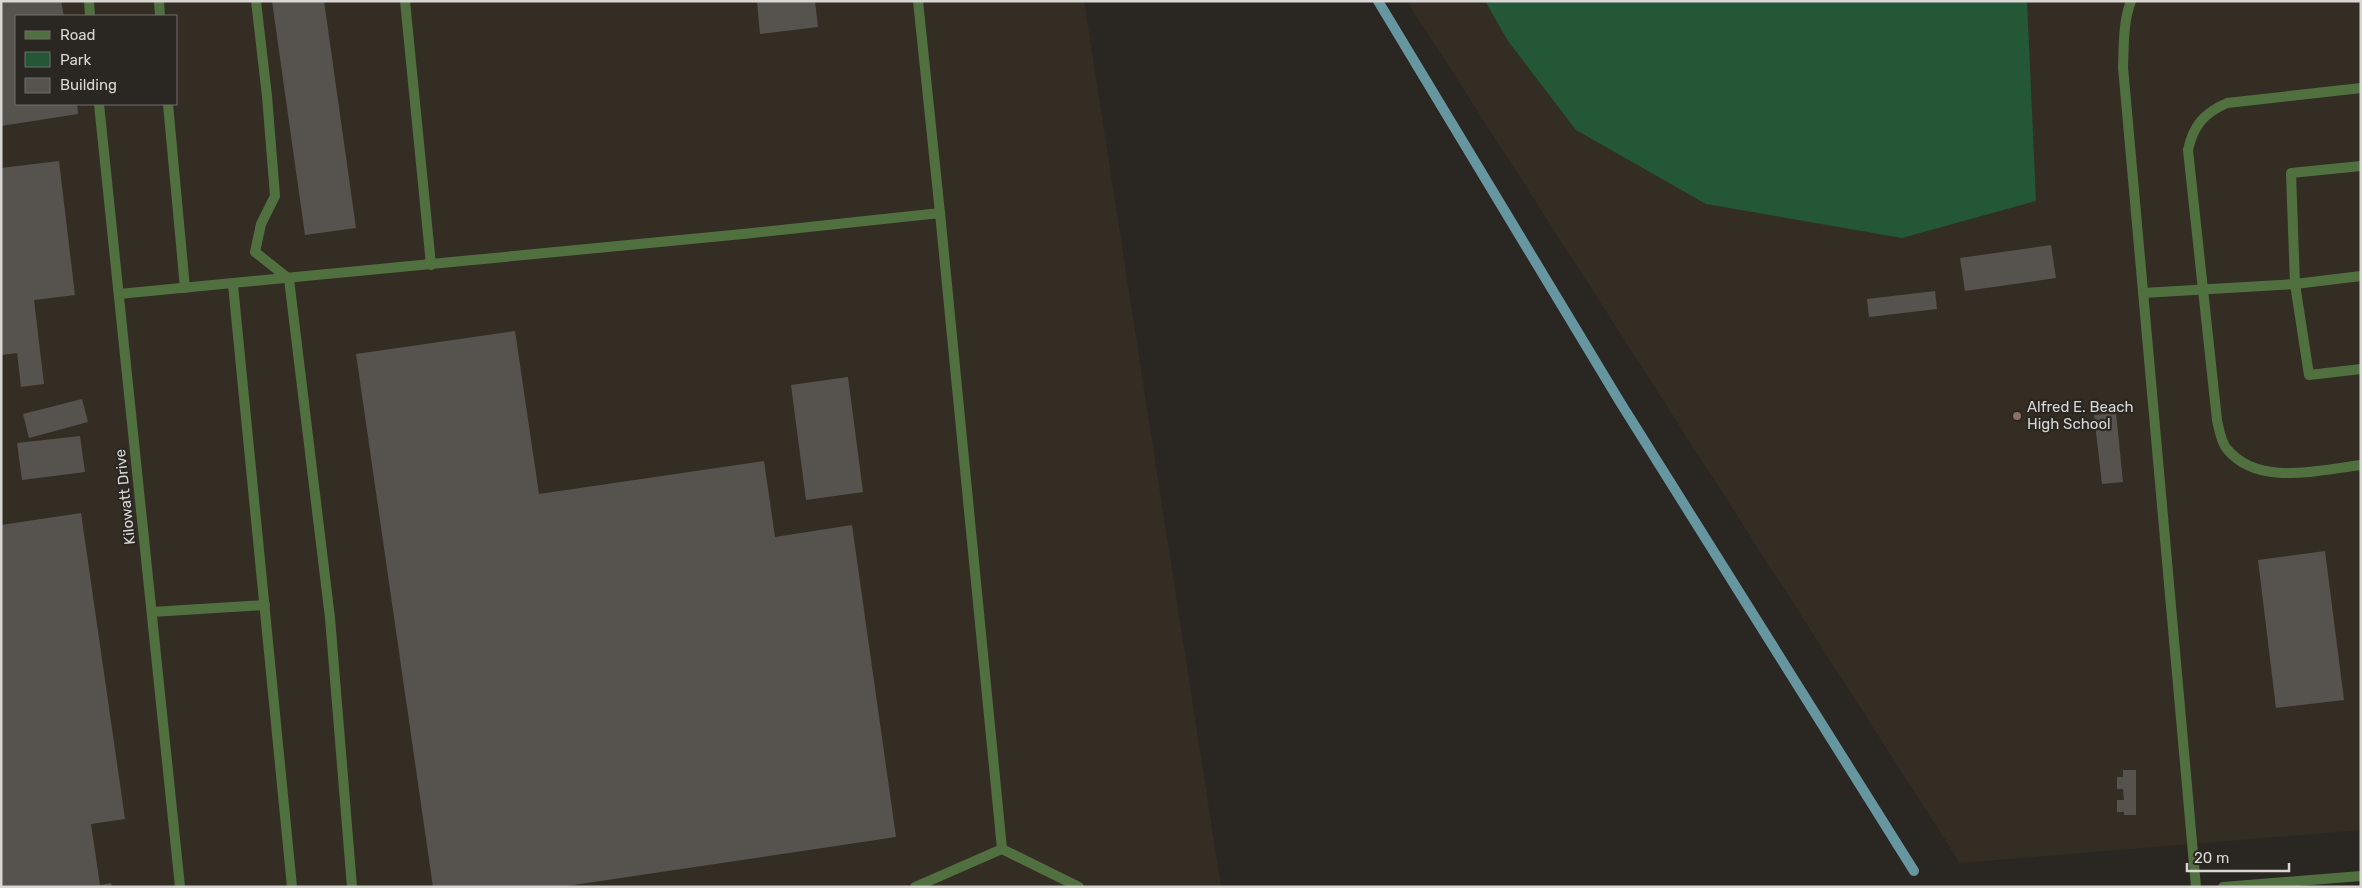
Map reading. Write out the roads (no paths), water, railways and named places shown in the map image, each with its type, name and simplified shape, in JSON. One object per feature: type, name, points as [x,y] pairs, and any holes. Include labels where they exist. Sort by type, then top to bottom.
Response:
[{"type":"street","points":[[89,1],[90,15]]},
{"type":"street","points":[[159,1],[160,15]]},
{"type":"street","points":[[256,1],[267,96],[275,196],[261,224],[255,252],[289,279],[330,618],[352,887]]},
{"type":"street","points":[[405,1],[431,265]]},
{"type":"street","points":[[918,1],[1002,849]]},
{"type":"street","points":[[2131,1],[2127,12],[2124,36],[2124,67],[2196,887]]},
{"type":"street","points":[[2361,88],[2227,103],[2214,109],[2200,120],[2191,134],[2188,150],[2217,420],[2226,448],[2239,460],[2255,469],[2276,472],[2301,472],[2361,465]]},
{"type":"street","name":"Kilowatt Drive","points":[[99,105],[180,887]]},
{"type":"street","points":[[168,105],[185,288]]},
{"type":"street","points":[[2361,166],[2291,173],[2295,284],[2309,375],[2361,369]]},
{"type":"street","points":[[119,294],[233,285],[940,213]]},
{"type":"street","points":[[2143,293],[2295,284],[2361,276]]},
{"type":"street","points":[[233,285],[266,605],[292,887]]},
{"type":"street","points":[[152,612],[266,605]]},
{"type":"street","points":[[915,887],[1002,849],[1079,887]]},
{"type":"street","points":[[2223,887],[2273,885],[2361,876]]},
{"type":"waterway","points":[[1378,1],[1620,402],[1914,871]]},
{"type":"place","name":"Alfred E. Beach High School","points":[[2017,416]]}]
